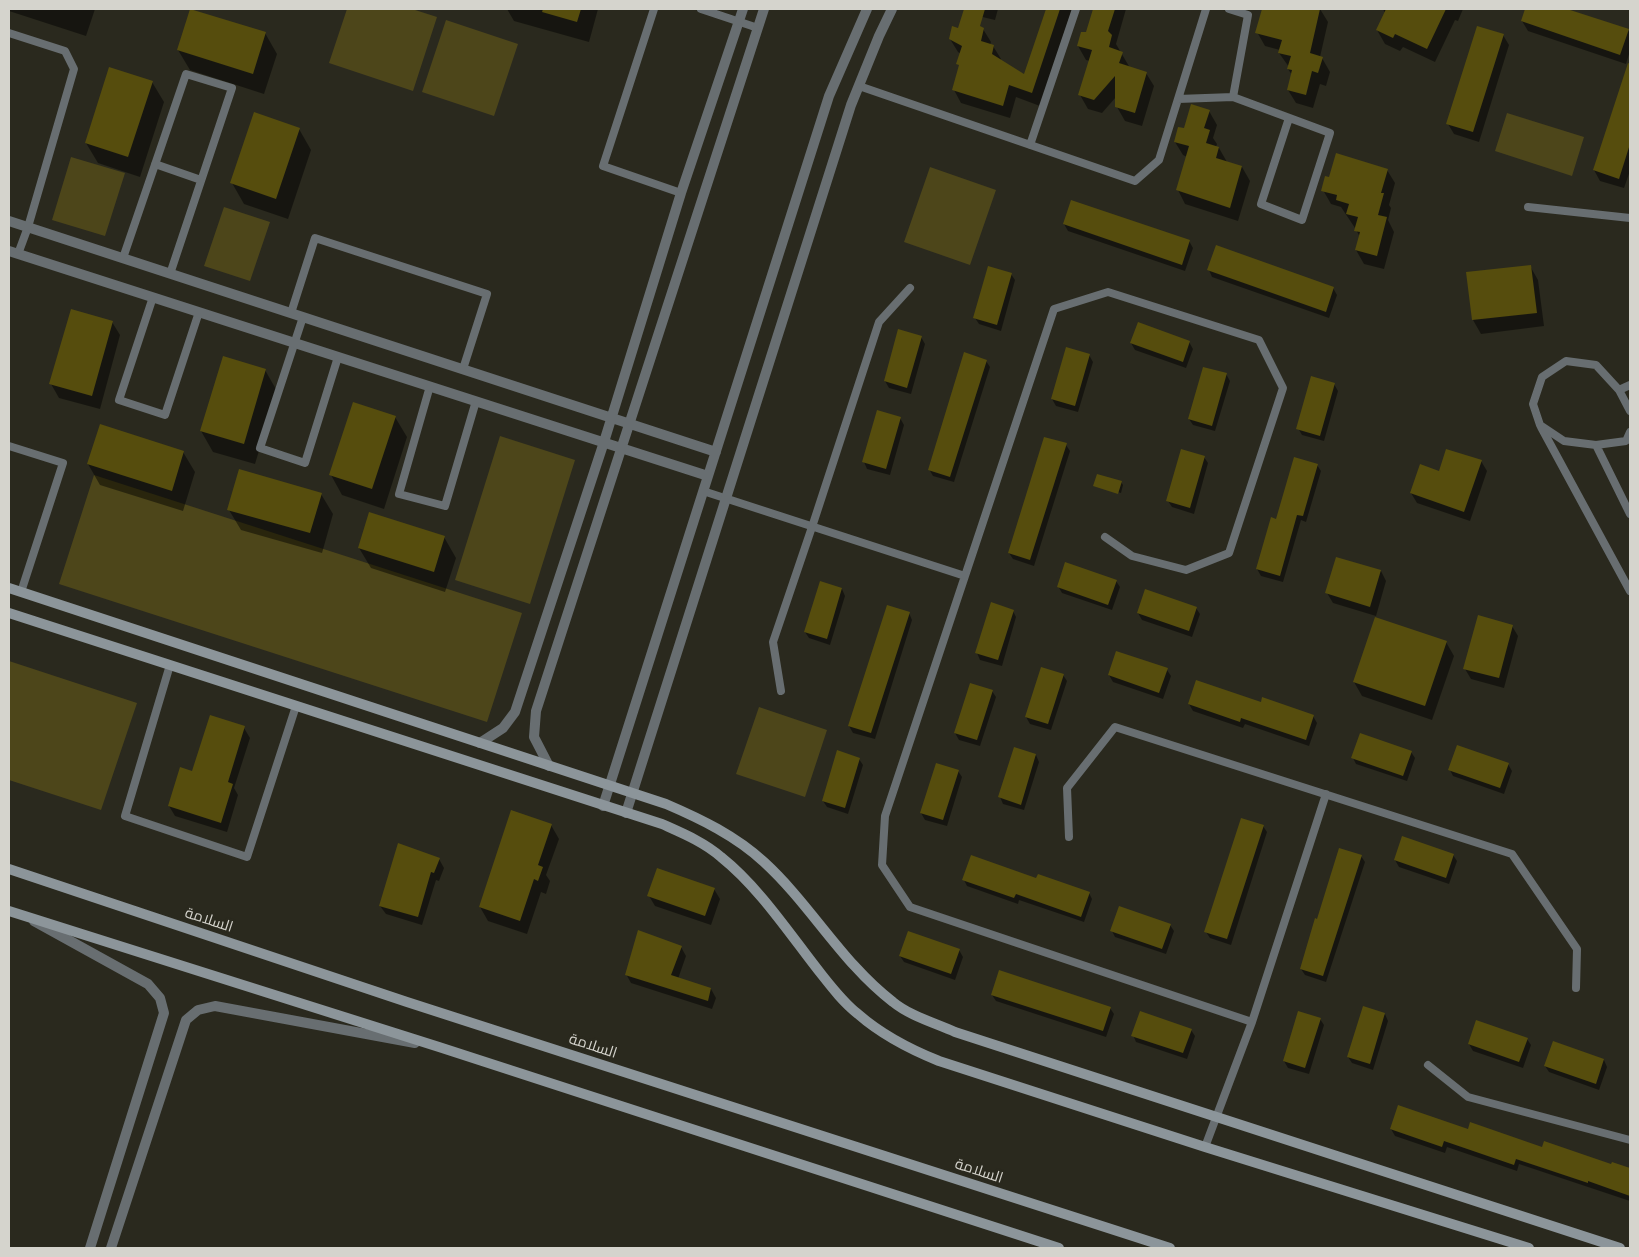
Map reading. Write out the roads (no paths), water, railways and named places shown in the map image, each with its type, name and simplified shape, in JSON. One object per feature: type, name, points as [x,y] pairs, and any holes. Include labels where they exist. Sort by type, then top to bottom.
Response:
[{"type":"street","points":[[480,743],[503,728],[515,712],[604,442],[681,193],[742,9]]},
{"type":"street","points":[[549,766],[534,737],[536,711],[764,9]]},
{"type":"street","points":[[603,806],[830,96],[868,9]]},
{"type":"street","points":[[626,813],[851,105],[892,9]]},
{"type":"street","points":[[9,221],[716,452]]},
{"type":"street","points":[[14,252],[708,476]]},
{"type":"street","points":[[9,588],[666,804],[694,816],[727,834],[763,860],[794,890],[856,968],[894,1003],[955,1032],[1620,1248]]},
{"type":"street","points":[[9,613],[662,824],[690,836],[720,856],[746,880],[838,994],[880,1032],[911,1050],[1204,1147],[1529,1248]]},
{"type":"street","name":"السلامة","points":[[9,869],[426,1008],[1170,1248]]},
{"type":"street","points":[[9,911],[439,1047],[1059,1248]]},
{"type":"street","points":[[26,917],[148,984],[160,998],[164,1013],[90,1248]]},
{"type":"street","points":[[111,1248],[186,1020],[198,1010],[215,1006],[439,1047]]},
{"type":"lane","points":[[654,9],[604,166],[681,193]]},
{"type":"lane","points":[[701,9],[758,28]]},
{"type":"lane","points":[[1030,145],[1076,9]]},
{"type":"lane","points":[[859,86],[1135,181],[1160,160],[1206,9]]},
{"type":"lane","points":[[1229,9],[1248,15],[1233,97]]},
{"type":"lane","points":[[9,33],[65,51],[74,69],[28,227],[14,252]]},
{"type":"lane","points":[[123,258],[186,74],[232,88],[170,274]]},
{"type":"lane","points":[[1178,99],[1233,97],[1330,133],[1302,220],[1261,204],[1289,118]]},
{"type":"lane","points":[[155,164],[202,180]]},
{"type":"lane","points":[[1528,207],[1630,218]]},
{"type":"lane","points":[[291,313],[315,238],[488,294],[463,370]]},
{"type":"lane","points":[[781,691],[773,642],[879,322],[910,288]]},
{"type":"lane","points":[[1105,537],[1132,556],[1186,570],[1229,553],[1283,388],[1258,340],[1108,292],[1054,309],[885,816],[882,865],[910,907],[1252,1022]]},
{"type":"lane","points":[[153,297],[119,400],[165,415],[199,312]]},
{"type":"lane","points":[[303,317],[260,448],[305,463],[338,357]]},
{"type":"lane","points":[[1630,411],[1619,390],[1596,365],[1566,361],[1542,377],[1533,404],[1540,425],[1630,591]]},
{"type":"lane","points":[[1619,390],[1630,385]]},
{"type":"lane","points":[[430,386],[399,494],[445,506],[476,401]]},
{"type":"lane","points":[[1540,425],[1564,441],[1596,445],[1626,440],[1630,432]]},
{"type":"lane","points":[[1596,445],[1630,514]]},
{"type":"lane","points":[[9,446],[63,464],[21,592]]},
{"type":"lane","points":[[704,491],[965,576]]},
{"type":"lane","points":[[170,665],[125,816],[247,857],[296,706]]},
{"type":"lane","points":[[1069,837],[1067,788],[1115,728],[1512,854],[1578,950],[1576,988]]},
{"type":"lane","points":[[1204,1147],[1252,1022],[1326,794]]},
{"type":"lane","points":[[1428,1065],[1468,1097],[1630,1140]]}]
